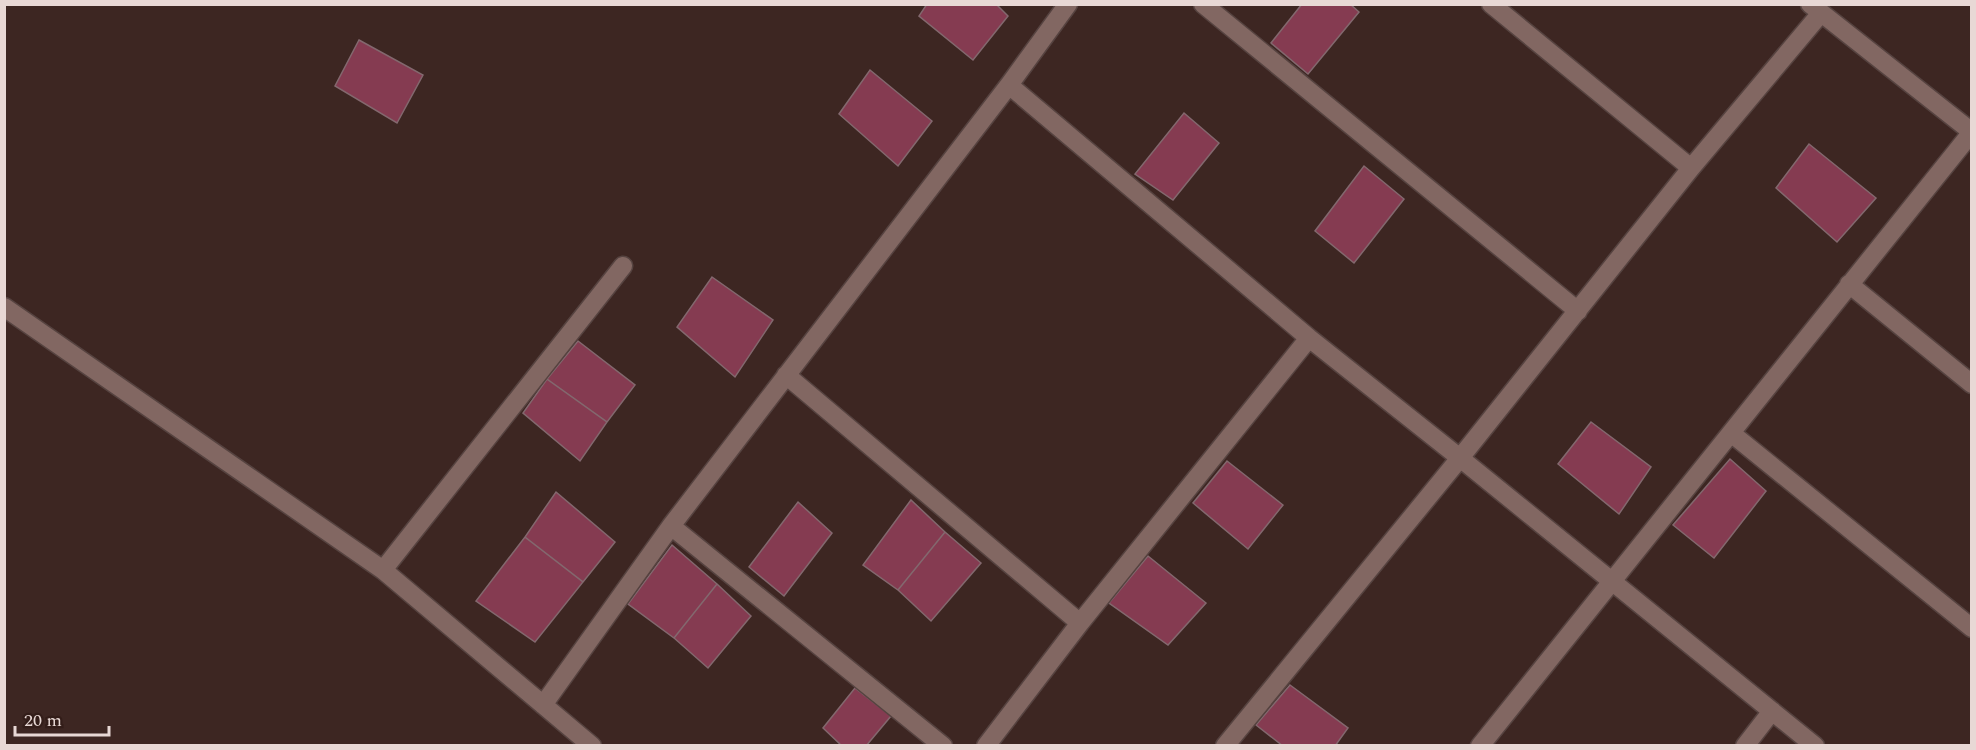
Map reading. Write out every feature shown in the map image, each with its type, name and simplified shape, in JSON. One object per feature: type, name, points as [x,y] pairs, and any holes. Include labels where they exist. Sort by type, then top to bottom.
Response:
[{"type":"street","points":[[543,705],[671,526],[1009,85],[1068,4]]},
{"type":"street","points":[[1203,4],[1578,311]]},
{"type":"street","points":[[1491,4],[1691,168]]},
{"type":"street","points":[[1225,746],[1578,311],[1815,9],[1971,132],[1480,746]]},
{"type":"street","points":[[1009,85],[1309,338],[1815,746]]},
{"type":"street","points":[[383,570],[623,266]]},
{"type":"street","points":[[1849,284],[1971,384]]},
{"type":"street","points":[[4,307],[383,570],[592,746]]},
{"type":"street","points":[[986,746],[1080,623],[1309,338]]},
{"type":"street","points":[[786,375],[1080,623]]},
{"type":"street","points":[[1731,433],[1971,628]]},
{"type":"street","points":[[671,526],[943,746]]},
{"type":"street","points":[[1745,746],[1772,711]]},
{"type":"building","points":[[927,4],[996,4],[1008,16],[973,60],[919,16]]},
{"type":"building","points":[[1302,4],[1350,4],[1359,12],[1308,74],[1271,43]]},
{"type":"building","points":[[359,40],[423,75],[397,123],[335,86]]},
{"type":"building","points":[[870,70],[932,121],[898,166],[839,114]]},
{"type":"building","points":[[1184,113],[1219,143],[1173,200],[1135,174]]},
{"type":"building","points":[[1809,144],[1876,198],[1837,242],[1776,188]]},
{"type":"building","points":[[1364,166],[1404,199],[1354,263],[1315,231]]},
{"type":"building","points":[[712,277],[773,320],[735,377],[677,327]]},
{"type":"building","points":[[578,341],[635,385],[607,422],[547,379]]},
{"type":"building","points":[[547,379],[607,422],[580,461],[523,413]]},
{"type":"building","points":[[1591,422],[1651,467],[1619,514],[1558,464]]},
{"type":"building","points":[[1730,459],[1766,491],[1714,558],[1673,525]]},
{"type":"building","points":[[1227,461],[1283,505],[1248,549],[1193,503]]},
{"type":"building","points":[[556,492],[615,542],[583,582],[525,537]]},
{"type":"building","points":[[911,500],[945,532],[898,590],[863,565]]},
{"type":"building","points":[[798,502],[832,533],[784,596],[749,567]]},
{"type":"building","points":[[945,532],[981,563],[931,621],[898,590]]},
{"type":"building","points":[[525,537],[583,582],[535,642],[476,601]]},
{"type":"building","points":[[672,545],[717,584],[674,638],[628,604]]},
{"type":"building","points":[[1148,556],[1206,603],[1168,645],[1109,603]]},
{"type":"building","points":[[717,584],[751,616],[708,668],[674,638]]},
{"type":"building","points":[[1290,685],[1348,728],[1335,746],[1283,746],[1256,725]]},
{"type":"building","points":[[855,688],[891,716],[866,746],[842,746],[823,728]]}]
